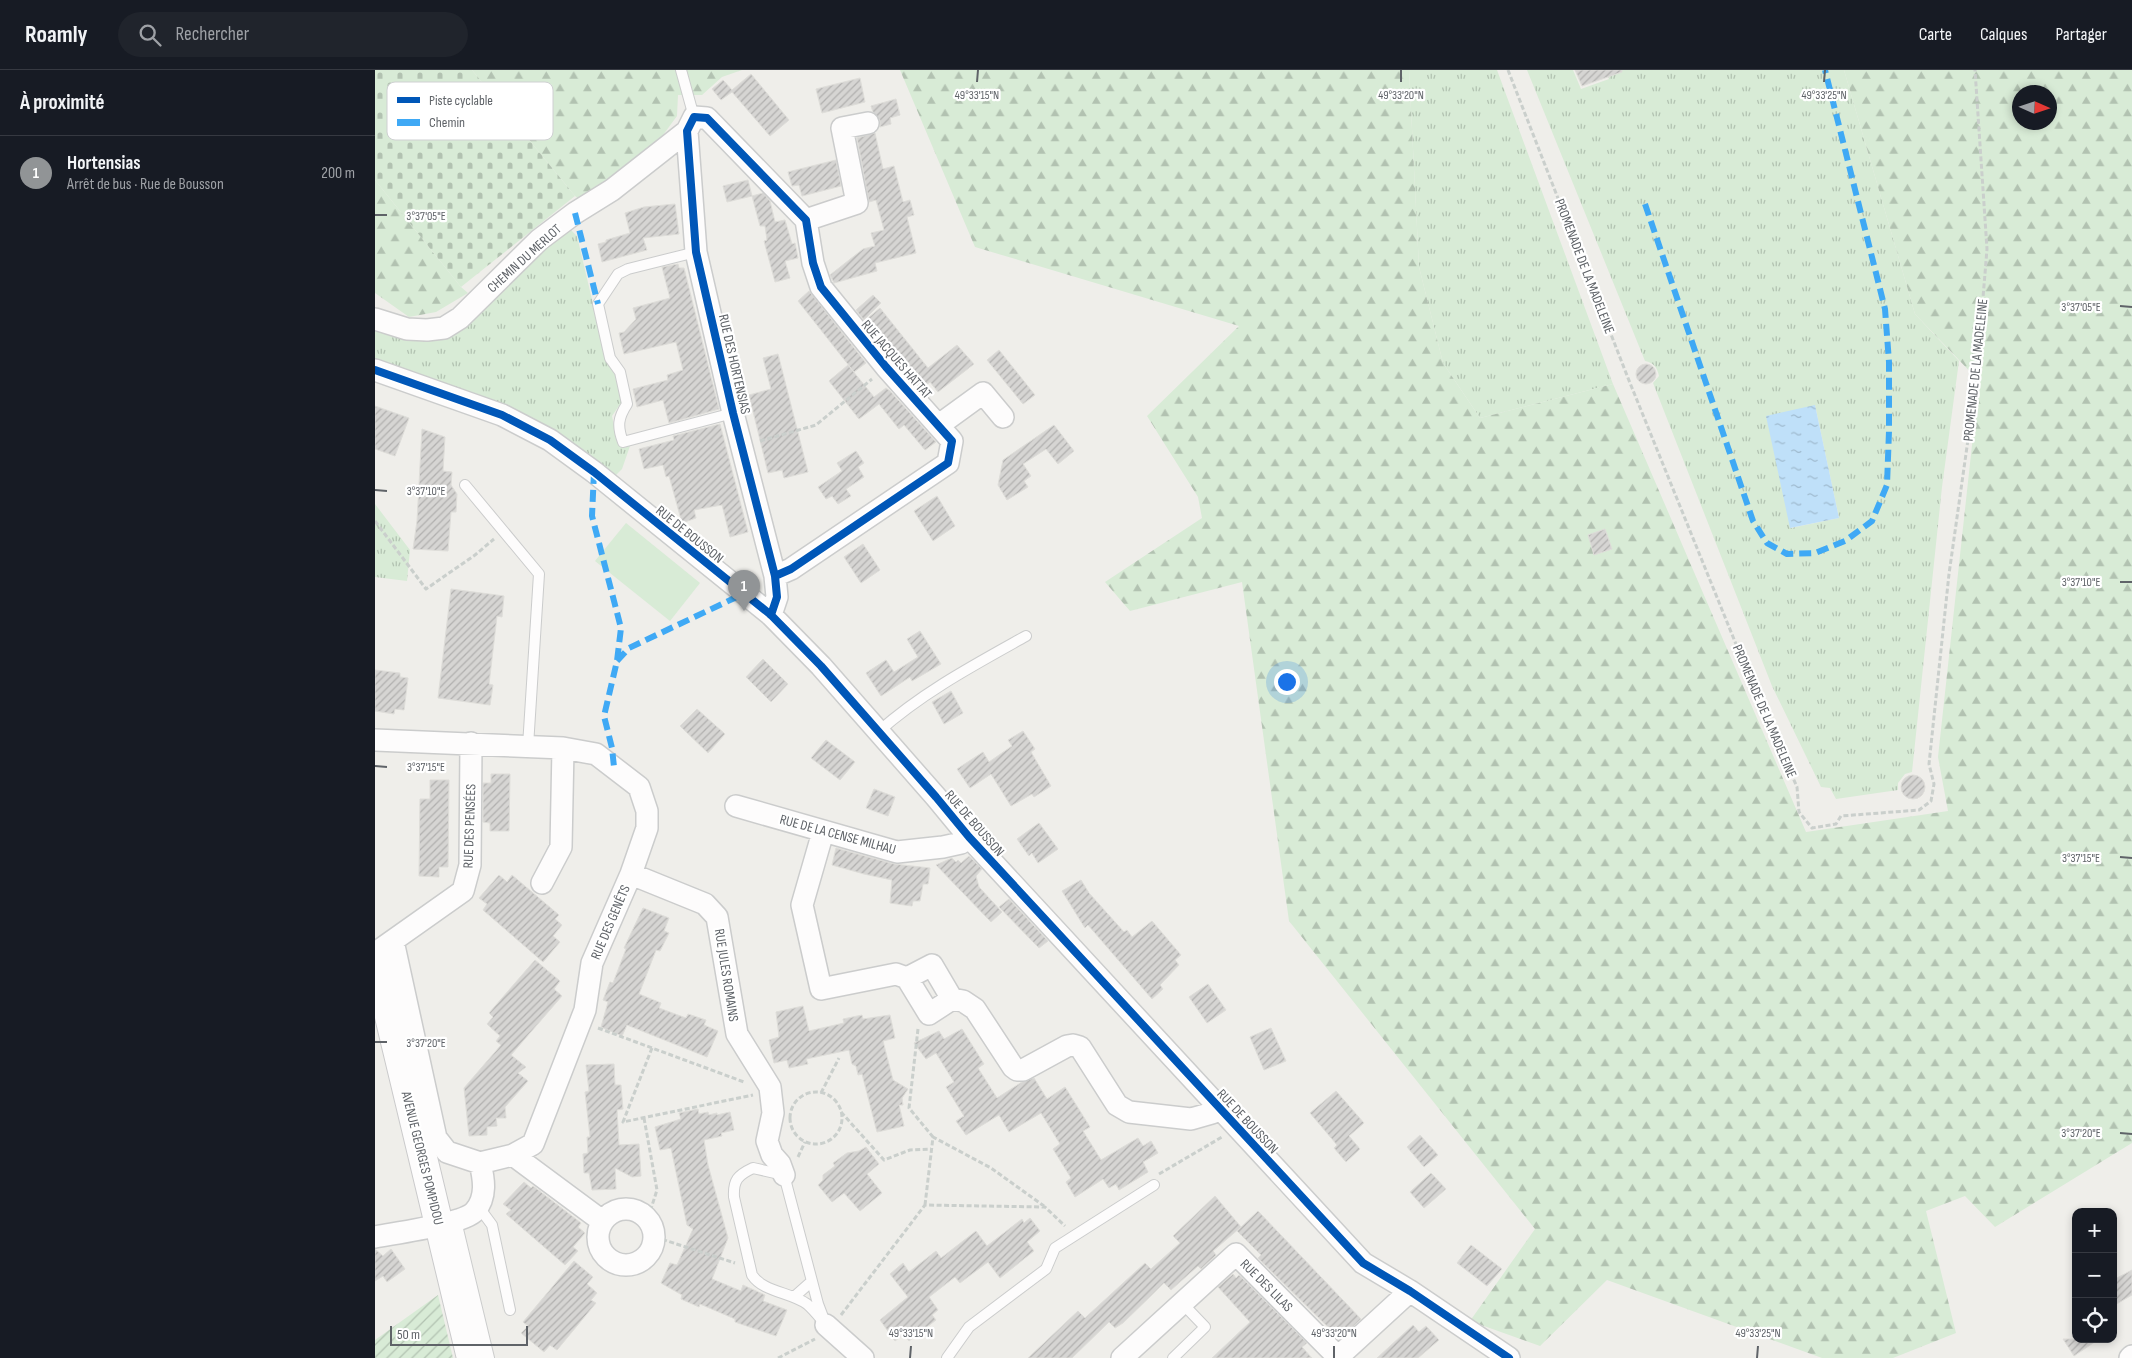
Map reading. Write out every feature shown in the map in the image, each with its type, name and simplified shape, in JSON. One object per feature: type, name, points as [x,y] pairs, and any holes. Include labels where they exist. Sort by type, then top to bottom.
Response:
[{"type":"main road","name":"AVENUE GEORGES POMPIDOU","points":[[384,950],[448,1222],[471,1358]]},
{"type":"street","points":[[691,124],[707,118],[806,220],[857,203],[842,128],[868,123]]},
{"type":"street","name":"RUE DES HORTENSIAS","points":[[691,124],[696,252],[733,413],[775,576],[777,597],[771,615]]},
{"type":"street","name":"CHEMIN DU MERLOT","points":[[375,319],[407,329],[427,330],[444,328],[460,318],[539,240],[575,213],[613,190],[691,124]]},
{"type":"street","name":"RUE JACQUES HATTAT","points":[[775,576],[791,569],[948,463],[952,440],[886,367],[821,287],[813,263],[806,220]]},
{"type":"street","name":"RUE DE BOUSSON","points":[[375,370],[502,415],[550,440],[594,472],[771,615],[821,666],[969,838],[1363,1263],[1410,1291],[1509,1358]]},
{"type":"street","points":[[939,425],[983,393],[1003,417]]},
{"type":"street","name":"RUE DES GENÊTS","points":[[375,740],[563,748],[596,754],[639,787],[647,811],[647,828],[631,874],[592,963],[585,1010],[581,1022],[533,1144],[513,1155],[480,1163]]},
{"type":"street","name":"RUE DES PENSÉES","points":[[375,953],[384,950],[463,890],[470,864],[471,744]]},
{"type":"street","points":[[542,882],[561,847],[563,748]]},
{"type":"street","name":"RUE DE LA CENSE MILHAU","points":[[736,806],[897,852],[943,847],[961,843],[969,838]]},
{"type":"street","points":[[823,832],[802,905],[821,989],[896,974],[907,978],[929,1014],[952,999],[963,1001],[975,1009],[1013,1067],[1017,1070],[1023,1070],[1067,1046],[1073,1045],[1080,1047],[1117,1105],[1129,1112],[1191,1119],[1212,1113],[1219,1107]]},
{"type":"street","name":"RUE JULES ROMAINS","points":[[631,874],[705,904],[717,917],[737,1034],[763,1075],[771,1092],[773,1113],[767,1141],[784,1175]]},
{"type":"street","points":[[375,1237],[448,1222],[474,1212],[483,1198],[484,1176],[480,1163],[447,1152],[436,1138],[384,950]]},
{"type":"street","points":[[907,978],[932,964],[952,999]]},
{"type":"street","points":[[513,1155],[602,1221]]},
{"type":"street","points":[[624,1208],[633,1209],[651,1227],[653,1246],[649,1255],[641,1261],[623,1265],[606,1257],[600,1249],[598,1230],[608,1214],[624,1208]]},
{"type":"street","name":"RUE DES LILAS","points":[[1122,1358],[1236,1254],[1338,1357],[1410,1291]]},
{"type":"street","points":[[828,1327],[863,1358]]},
{"type":"lane","points":[[681,70],[691,124]]},
{"type":"lane","points":[[696,252],[628,269],[618,274],[598,304],[610,358],[620,372],[627,404],[618,418],[619,431],[623,442],[733,413]]},
{"type":"lane","points":[[465,485],[539,574],[528,746]]},
{"type":"lane","points":[[878,732],[904,709],[942,683],[1026,636]]},
{"type":"lane","points":[[753,1168],[784,1175],[812,1280],[828,1327],[807,1305],[794,1297],[757,1283],[752,1275],[734,1197],[734,1184],[739,1174],[753,1168]]},
{"type":"lane","points":[[947,1358],[969,1327],[1046,1269],[1055,1248],[1154,1185]]},
{"type":"lane","points":[[478,1206],[492,1225],[510,1310]]},
{"type":"lane","points":[[448,1222],[489,1358]]},
{"type":"lane","points":[[794,1297],[812,1280]]},
{"type":"lane","points":[[1173,1358],[1205,1327],[1182,1303]]},
{"type":"path","points":[[742,446],[816,425],[886,367]]},
{"type":"path","points":[[375,521],[426,589],[475,555],[503,531]]},
{"type":"path","points":[[929,1014],[916,1032],[909,1108],[933,1137],[991,1168],[1045,1207],[1074,1235]]},
{"type":"path","points":[[581,1022],[771,1092]]},
{"type":"path","points":[[652,1048],[623,1122],[771,1092]]},
{"type":"path","points":[[821,1093],[839,1058]]},
{"type":"path","points":[[841,1112],[839,1128],[829,1140],[820,1144],[809,1144],[799,1138],[792,1130],[789,1120],[791,1109],[797,1100],[806,1094],[821,1093],[828,1095],[836,1102],[841,1112],[884,1160],[910,1150],[931,1149]]},
{"type":"path","points":[[644,1118],[657,1190],[651,1227],[750,1268]]},
{"type":"path","points":[[1154,1185],[1154,1177],[1238,1128]]},
{"type":"path","points":[[778,1358],[805,1345],[828,1327],[925,1205],[933,1137]]},
{"type":"path","points":[[925,1205],[1045,1207]]},
{"type":"green space","points":[[375,70],[472,70],[482,82],[387,82],[387,140],[529,140],[575,196],[461,287],[375,180]]},
{"type":"green space","points":[[472,70],[742,70],[722,77],[702,95],[678,95],[677,116],[649,154],[585,204],[575,196],[529,140],[553,140],[553,82],[482,82]]},
{"type":"green space","points":[[900,70],[1409,70],[1419,267],[1443,363],[1480,418],[1613,384],[1806,832],[1948,811],[1938,757],[1979,381],[1915,314],[1844,70],[2132,70],[2132,1143],[1995,1227],[1965,1196],[1926,1211],[1956,1333],[1893,1358],[1822,1358],[1607,1280],[1540,1346],[1470,1321],[1535,1229],[1289,921],[1242,582],[1130,611],[1105,582],[1202,518],[1198,497],[1147,416],[1239,326],[975,247]]},
{"type":"green space","points":[[1409,70],[1497,70],[1613,384],[1480,418],[1443,363],[1419,267]]},
{"type":"green space","points":[[1527,70],[1573,70],[1581,89],[1609,79],[1607,70],[1844,70],[1915,314],[1959,361],[1942,487],[1912,772],[1905,774],[1898,783],[1898,790],[1836,799],[1830,788],[1821,787],[1772,686],[1653,383],[1659,376],[1657,370],[1653,364],[1645,361]],"holes":[[[1815,405],[1839,518],[1791,528]]]},
{"type":"green space","points":[[375,180],[461,287],[468,293],[436,312],[409,317],[375,293]]},
{"type":"green space","points":[[568,227],[577,236],[607,363],[618,376],[623,400],[612,416],[617,441],[623,448],[630,446],[622,469],[614,477],[508,407],[375,359],[375,328],[424,338]]},
{"type":"green space","points":[[375,504],[410,550],[407,581],[375,577]]},
{"type":"green space","points":[[626,523],[700,583],[670,621],[595,561]]},
{"type":"green space","points":[[438,1295],[453,1358],[375,1358],[375,1340]]},
{"type":"water","points":[[1815,405],[1839,518],[1790,528],[1766,416]]},
{"type":"building","points":[[1575,70],[1622,70],[1622,72],[1582,86]]},
{"type":"building","points":[[751,74],[789,120],[770,136],[732,92],[721,100],[712,89],[723,80],[732,90]]},
{"type":"building","points":[[860,78],[865,102],[822,113],[816,89]]},
{"type":"building","points":[[896,99],[900,115],[890,118],[891,124],[880,127],[880,120],[873,112],[871,106]]},
{"type":"building","points":[[875,133],[883,169],[894,166],[903,202],[910,200],[914,215],[907,217],[916,253],[875,263],[877,271],[834,283],[830,275],[863,249],[875,246],[871,233],[884,230],[876,200],[869,202],[857,138]]},
{"type":"building","points":[[836,160],[841,186],[802,196],[799,185],[792,186],[788,172]]},
{"type":"building","points":[[748,180],[752,196],[727,202],[723,186]]},
{"type":"building","points":[[763,193],[770,201],[775,222],[785,220],[792,244],[795,243],[798,258],[785,261],[790,278],[775,282],[764,241],[767,240],[765,226],[760,226],[752,196]]},
{"type":"building","points":[[675,204],[679,234],[643,238],[647,250],[602,262],[598,244],[630,233],[625,213],[644,207]]},
{"type":"building","points":[[678,264],[679,268],[684,268],[719,409],[669,423],[663,400],[637,407],[633,389],[668,380],[667,375],[683,370],[676,342],[624,354],[619,333],[624,332],[636,319],[633,308],[670,298],[662,267]]},
{"type":"building","points":[[809,291],[866,363],[854,372],[798,301]]},
{"type":"building","points":[[873,295],[881,303],[864,320],[856,310]]},
{"type":"building","points":[[880,308],[928,368],[957,345],[974,364],[938,392],[930,382],[922,388],[911,376],[913,374],[904,361],[868,318]]},
{"type":"building","points":[[999,350],[1035,395],[1023,404],[987,360]]},
{"type":"building","points":[[778,354],[808,472],[784,478],[782,470],[768,473],[749,395],[771,389],[763,358]]},
{"type":"building","points":[[1646,364],[1653,367],[1656,374],[1653,381],[1646,384],[1639,381],[1636,374],[1639,367]]},
{"type":"building","points":[[848,365],[874,397],[886,388],[890,391],[936,442],[925,450],[904,425],[899,429],[879,404],[859,419],[829,381]]},
{"type":"building","points":[[375,406],[409,418],[395,456],[375,449]]},
{"type":"building","points":[[720,424],[748,532],[730,537],[722,505],[694,510],[696,518],[682,523],[669,476],[666,477],[663,465],[644,469],[639,449],[674,440],[673,436]]},
{"type":"building","points":[[1054,425],[1074,451],[1058,464],[1046,449],[1023,464],[1031,476],[1024,481],[1028,487],[1007,500],[998,485],[1003,460]]},
{"type":"building","points":[[422,429],[445,437],[443,471],[452,472],[451,485],[457,494],[456,512],[451,512],[448,551],[413,549],[417,521]]},
{"type":"building","points":[[856,451],[864,463],[858,467],[864,477],[846,489],[851,496],[838,504],[832,496],[826,499],[818,487],[842,471],[837,463]]},
{"type":"building","points":[[937,496],[955,526],[933,541],[914,511]]},
{"type":"building","points":[[1605,529],[1612,549],[1594,555],[1588,535]]},
{"type":"building","points":[[863,544],[880,570],[861,583],[844,557]]},
{"type":"building","points":[[451,589],[504,596],[502,617],[497,616],[489,684],[493,685],[490,705],[438,698]]},
{"type":"building","points":[[920,631],[941,664],[912,681],[910,677],[881,696],[866,673],[886,660],[894,672],[918,657],[907,639]]},
{"type":"building","points":[[763,659],[788,684],[771,702],[746,677]]},
{"type":"building","points":[[375,670],[400,673],[400,677],[408,678],[404,710],[395,709],[394,714],[375,711]]},
{"type":"building","points":[[951,691],[963,713],[944,724],[932,702]]},
{"type":"building","points":[[697,709],[725,734],[708,753],[680,726]]},
{"type":"building","points":[[1023,731],[1035,749],[1031,752],[1051,786],[1034,797],[1032,794],[1011,806],[991,774],[970,788],[957,769],[983,752],[989,762],[1012,746],[1008,740]]},
{"type":"building","points":[[826,740],[855,762],[840,780],[811,758]]},
{"type":"building","points":[[491,774],[510,774],[509,831],[490,831],[490,823],[483,822],[483,783],[491,783]]},
{"type":"building","points":[[1913,775],[1922,778],[1925,787],[1922,796],[1913,799],[1904,796],[1901,787],[1904,778]]},
{"type":"building","points":[[430,780],[449,780],[448,867],[439,867],[439,877],[419,876],[420,799],[430,799]]},
{"type":"building","points":[[874,789],[895,797],[888,816],[866,808]]},
{"type":"building","points":[[1039,823],[1058,849],[1038,863],[1032,853],[1029,856],[1017,839]]},
{"type":"building","points":[[836,848],[894,864],[930,868],[928,884],[923,884],[920,901],[913,901],[912,906],[890,903],[892,880],[832,865]]},
{"type":"building","points":[[969,856],[982,869],[976,876],[979,887],[1002,912],[991,922],[936,865],[952,858],[956,862],[958,860],[961,863]]},
{"type":"building","points":[[499,875],[507,882],[512,875],[559,915],[555,919],[562,925],[553,936],[560,942],[543,962],[483,910],[487,904],[479,898]]},
{"type":"building","points":[[1081,880],[1089,893],[1124,932],[1127,930],[1132,937],[1152,921],[1181,955],[1175,960],[1179,965],[1160,985],[1163,989],[1152,999],[1088,925],[1085,928],[1062,891]]},
{"type":"building","points":[[1009,899],[1048,941],[1039,948],[999,907]]},
{"type":"building","points":[[643,908],[669,918],[664,931],[669,933],[660,951],[656,950],[639,994],[661,1003],[659,1008],[686,1018],[688,1014],[706,1020],[704,1025],[718,1031],[707,1057],[627,1025],[622,1036],[601,1027],[608,1002],[603,1000],[610,982],[613,983],[626,949],[624,948]]},
{"type":"building","points":[[535,960],[560,981],[554,989],[562,996],[511,1055],[526,1067],[518,1073],[528,1081],[505,1107],[506,1118],[496,1118],[497,1126],[487,1127],[487,1135],[469,1136],[464,1088],[501,1045],[496,1041],[500,1036],[487,1024],[493,1017],[489,1013]]},
{"type":"building","points":[[1208,984],[1226,1010],[1207,1023],[1189,997]]},
{"type":"building","points":[[803,1006],[809,1031],[844,1023],[843,1019],[862,1015],[863,1019],[890,1015],[895,1038],[883,1041],[893,1080],[908,1089],[902,1098],[903,1105],[899,1105],[904,1126],[877,1132],[862,1074],[858,1075],[856,1066],[852,1064],[849,1050],[806,1059],[808,1064],[789,1068],[787,1060],[774,1063],[769,1040],[779,1037],[776,1012]]},
{"type":"building","points":[[1271,1028],[1286,1061],[1264,1070],[1250,1037]]},
{"type":"building","points":[[962,1029],[984,1064],[978,1068],[997,1098],[1022,1082],[1034,1078],[1047,1099],[1065,1087],[1090,1127],[1083,1131],[1101,1160],[1138,1138],[1143,1146],[1151,1141],[1158,1153],[1143,1162],[1148,1172],[1119,1190],[1116,1184],[1109,1188],[1103,1179],[1075,1197],[1066,1182],[1071,1178],[1053,1149],[1060,1144],[1041,1113],[1009,1132],[999,1115],[966,1135],[956,1121],[964,1116],[946,1087],[954,1082],[936,1053],[926,1059],[914,1043],[939,1031],[944,1039]]},
{"type":"building","points":[[614,1064],[615,1085],[621,1085],[623,1109],[617,1110],[619,1145],[639,1144],[641,1176],[632,1177],[615,1168],[616,1189],[592,1190],[589,1173],[584,1173],[583,1154],[588,1153],[587,1137],[590,1137],[585,1092],[589,1091],[586,1065]]},
{"type":"building","points":[[1336,1091],[1364,1123],[1349,1136],[1360,1149],[1346,1162],[1334,1148],[1337,1145],[1310,1113]]},
{"type":"building","points":[[698,1109],[699,1114],[708,1112],[709,1115],[730,1112],[734,1130],[721,1133],[722,1136],[704,1140],[708,1165],[728,1238],[712,1279],[741,1291],[743,1285],[765,1295],[763,1301],[787,1310],[776,1336],[735,1322],[735,1319],[700,1304],[699,1307],[681,1299],[682,1295],[661,1283],[670,1263],[677,1265],[693,1229],[687,1225],[671,1148],[660,1150],[655,1127],[681,1119],[679,1113]]},
{"type":"building","points":[[1420,1135],[1438,1155],[1424,1167],[1407,1147]]},
{"type":"building","points":[[866,1147],[879,1164],[867,1174],[882,1193],[860,1211],[844,1193],[832,1202],[818,1185],[823,1180],[823,1175],[835,1166],[833,1163],[847,1153],[859,1151]]},
{"type":"building","points":[[1431,1173],[1446,1189],[1424,1208],[1410,1192]]},
{"type":"building","points":[[524,1182],[531,1188],[533,1186],[581,1223],[578,1227],[585,1233],[573,1247],[578,1251],[565,1265],[506,1214],[511,1210],[503,1204]]},
{"type":"building","points":[[1215,1196],[1241,1227],[1213,1251],[1216,1255],[1201,1269],[1198,1266],[1171,1290],[1164,1283],[1123,1323],[1115,1328],[1109,1322],[1072,1358],[1028,1358],[1078,1311],[1085,1318],[1145,1263],[1151,1269],[1180,1243],[1173,1236]]},
{"type":"building","points":[[1258,1211],[1361,1319],[1340,1339],[1258,1258],[1261,1255],[1237,1231]]},
{"type":"building","points":[[1030,1218],[1040,1231],[1027,1242],[1034,1251],[1000,1278],[988,1262],[960,1283],[955,1277],[929,1297],[938,1310],[932,1315],[936,1320],[909,1341],[904,1334],[895,1341],[880,1320],[908,1297],[890,1274],[903,1263],[909,1272],[936,1251],[941,1258],[976,1231],[987,1246],[1022,1219],[1024,1223]]},
{"type":"building","points":[[1471,1245],[1502,1269],[1487,1286],[1457,1263]]},
{"type":"building","points":[[375,1249],[383,1256],[391,1249],[405,1269],[387,1282],[383,1276],[375,1281]]},
{"type":"building","points":[[574,1261],[593,1277],[587,1284],[597,1293],[591,1300],[596,1303],[557,1350],[550,1345],[544,1352],[521,1333],[528,1326],[523,1322]]},
{"type":"building","points":[[2132,1270],[2132,1295],[2117,1304],[2117,1298],[2117,1278]]},
{"type":"building","points":[[1233,1274],[1236,1278],[1239,1275],[1307,1343],[1302,1347],[1312,1358],[1212,1358],[1250,1322],[1218,1287]]},
{"type":"building","points":[[1413,1325],[1419,1332],[1426,1326],[1439,1340],[1418,1358],[1377,1358]]},
{"type":"building","points":[[2063,1339],[2072,1339],[2072,1343],[2093,1343],[2074,1356]]},
{"type":"marked path","points":[[1645,204],[1753,521],[1767,543],[1787,554],[1815,553],[1845,541],[1872,521],[1887,485],[1889,362],[1885,309],[1825,70]]},
{"type":"marked path","points":[[575,213],[598,304]]},
{"type":"marked path","points":[[594,472],[592,516],[621,628],[617,661],[604,716],[612,748],[614,767]]},
{"type":"marked path","points":[[617,661],[629,648],[743,594]]},
{"type":"cycle path","points":[[771,615],[777,597],[775,576],[733,413],[696,252],[687,131],[694,117],[707,118],[806,220],[813,263],[821,287],[886,367],[952,441],[948,463],[791,569],[775,576]]},
{"type":"cycle path","points":[[375,370],[502,415],[550,440],[594,472],[771,615],[821,666],[969,837],[1363,1263],[1410,1291],[1509,1358]]},
{"type":"place","name":"Hortensias","points":[[744,611]]}]
